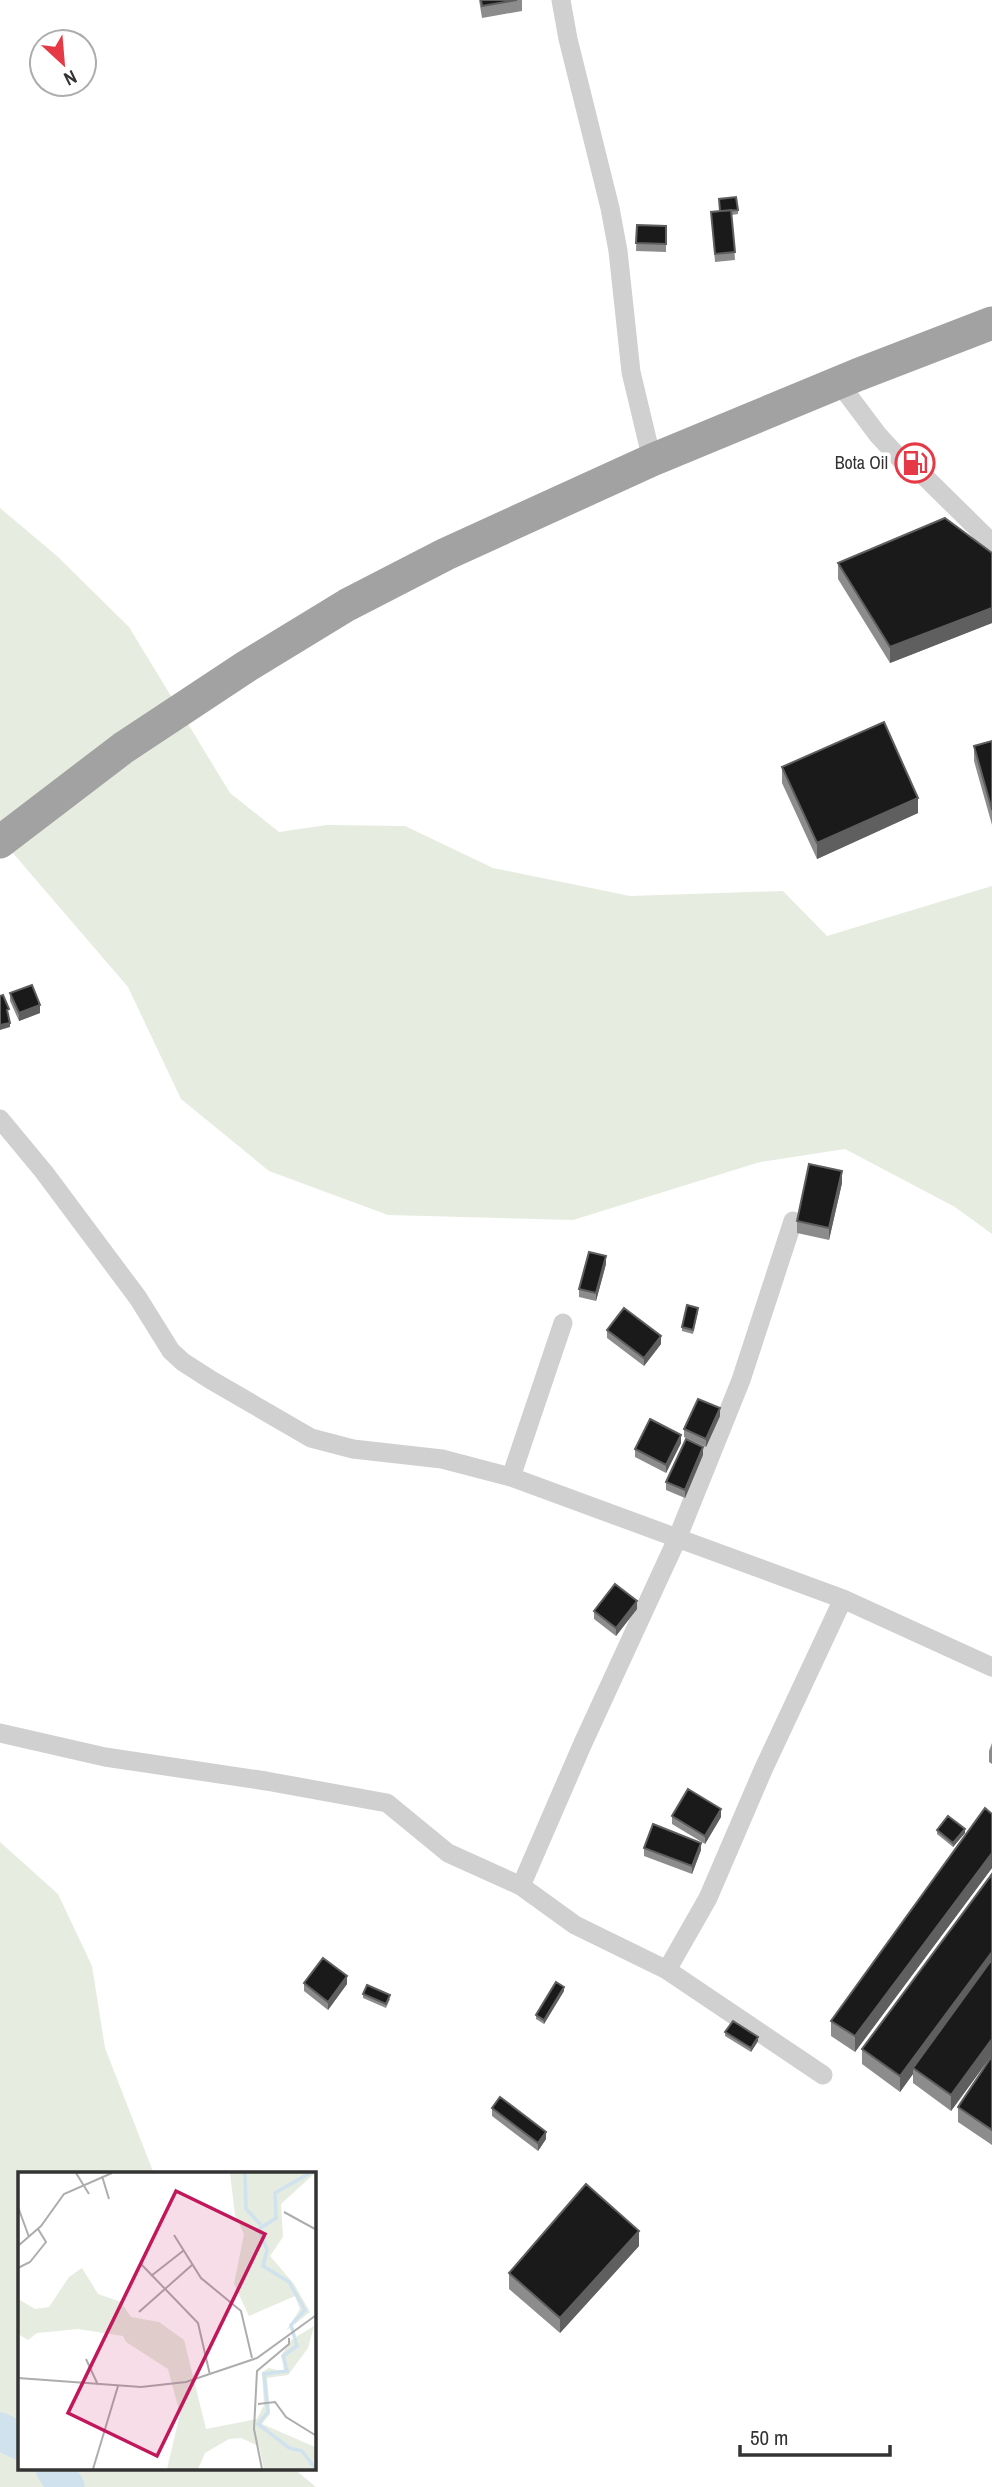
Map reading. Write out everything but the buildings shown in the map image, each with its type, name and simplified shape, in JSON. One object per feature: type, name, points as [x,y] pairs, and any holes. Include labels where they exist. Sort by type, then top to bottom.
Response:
[{"type":"highway","points":[[0,842],[123,748],[247,666],[347,605],[446,554],[652,460],[992,323]]},
{"type":"street","points":[[561,0],[568,39],[610,208],[618,251],[631,372],[652,460]]},
{"type":"street","points":[[839,383],[878,435],[904,463],[924,477],[992,543]]},
{"type":"street","points":[[0,1119],[138,1297],[171,1351],[183,1362],[311,1438],[354,1449],[442,1459],[511,1477],[843,1599],[992,1667]]},
{"type":"street","points":[[521,1886],[677,1539],[741,1380],[793,1221]]},
{"type":"street","points":[[511,1477],[563,1323]]},
{"type":"street","points":[[667,1970],[708,1898],[763,1769],[843,1599]]},
{"type":"street","points":[[0,1733],[105,1757],[266,1781],[387,1803],[448,1853],[521,1886],[575,1925],[667,1970],[823,2075]]},
{"type":"shaded area","points":[[0,508],[57,556],[129,627],[230,793],[279,832],[327,825],[405,826],[493,868],[630,896],[783,891],[827,936],[992,886],[992,1234],[955,1207],[845,1149],[760,1162],[573,1220],[388,1215],[269,1171],[181,1099],[128,987],[0,838]]},
{"type":"shaded area","points":[[0,1842],[58,1894],[92,1966],[105,2048],[153,2172],[18,2172],[18,2470],[295,2470],[316,2487],[0,2487]]},
{"type":"waterway","points":[[0,2431],[18,2440]]},
{"type":"waterway","points":[[55,2470],[66,2487]]},
{"type":"place","name":"Bota Oil","points":[[915,463]]}]
